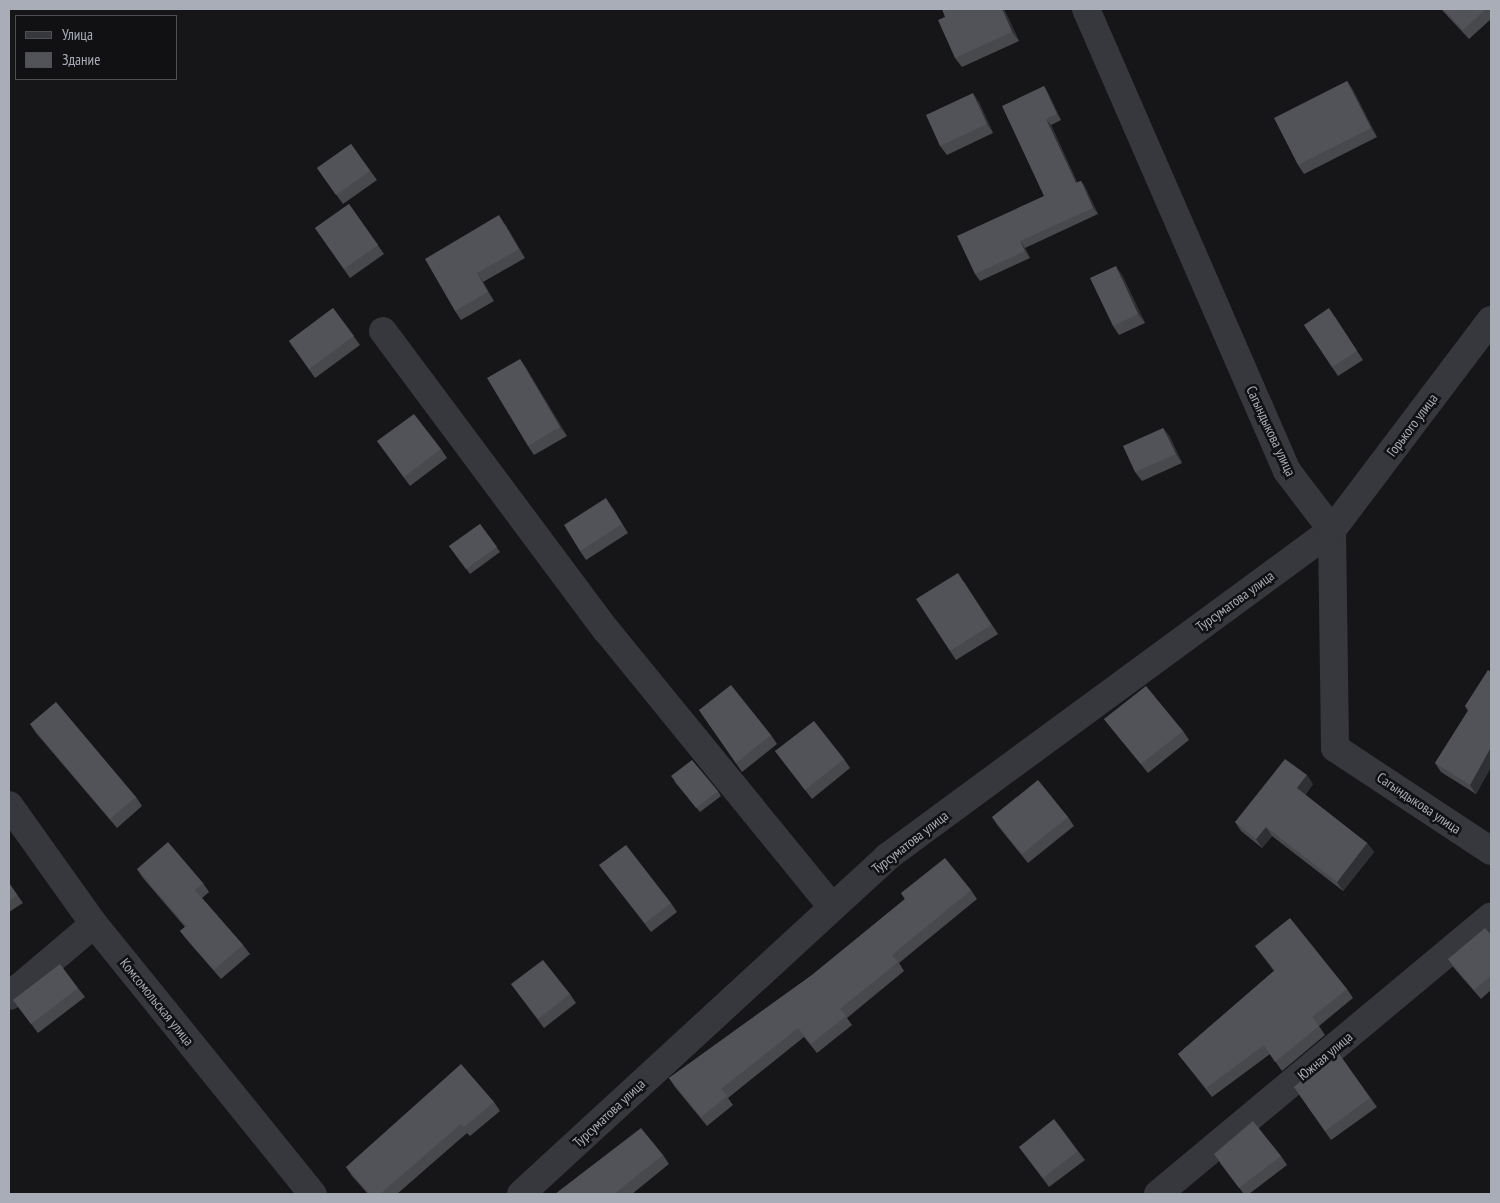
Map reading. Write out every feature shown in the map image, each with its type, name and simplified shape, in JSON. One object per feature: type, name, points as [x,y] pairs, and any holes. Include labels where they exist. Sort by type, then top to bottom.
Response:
[{"type":"street","name":"Сагындыкова улица","points":[[1086,9],[1287,471],[1332,530],[1336,748],[1491,851]]},
{"type":"street","name":"Горького улица","points":[[1332,530],[1491,320]]},
{"type":"street","points":[[383,331],[607,630],[832,907]]},
{"type":"street","name":"Турсуматова улица","points":[[521,1194],[887,857],[1332,530]]},
{"type":"street","name":"Комсомольская улица","points":[[9,805],[94,924],[313,1194]]},
{"type":"street","name":"Южная улица","points":[[1158,1194],[1491,917]]},
{"type":"street","points":[[9,996],[94,924]]},
{"type":"building","points":[[942,9],[1002,9],[1012,32],[955,58],[938,20],[945,17]]},
{"type":"building","points":[[1443,9],[1486,9],[1463,30]]},
{"type":"building","points":[[1347,81],[1371,128],[1298,165],[1274,118]]},
{"type":"building","points":[[1044,86],[1057,114],[1046,119],[1076,183],[1081,181],[1093,208],[1020,241],[1025,251],[975,274],[957,236],[1044,196],[1002,106]]},
{"type":"building","points":[[973,93],[987,124],[940,146],[926,115]]},
{"type":"building","points":[[351,144],[370,171],[336,195],[317,168]]},
{"type":"building","points":[[349,204],[378,245],[344,269],[315,228]]},
{"type":"building","points":[[499,215],[519,249],[477,273],[488,292],[455,311],[425,259]]},
{"type":"building","points":[[1116,266],[1138,314],[1113,326],[1090,278]]},
{"type":"building","points":[[333,308],[354,336],[309,369],[289,341]]},
{"type":"building","points":[[1329,308],[1357,351],[1332,367],[1304,325]]},
{"type":"building","points":[[520,359],[560,427],[528,446],[487,378]]},
{"type":"building","points":[[414,414],[441,449],[404,477],[377,441]]},
{"type":"building","points":[[1163,428],[1176,454],[1135,472],[1123,446]]},
{"type":"building","points":[[606,498],[622,524],[580,551],[564,525]]},
{"type":"building","points":[[480,524],[497,547],[466,569],[449,546]]},
{"type":"building","points":[[958,573],[991,625],[950,651],[916,599]]},
{"type":"building","points":[[1488,670],[1491,672],[1491,747],[1470,785],[1435,763],[1469,709],[1465,706]]},
{"type":"building","points":[[731,685],[771,735],[736,763],[699,710]]},
{"type":"building","points":[[1146,686],[1183,731],[1141,764],[1104,719]]},
{"type":"building","points":[[56,702],[136,797],[110,819],[30,724]]},
{"type":"building","points":[[814,721],[844,759],[805,790],[775,751]]},
{"type":"building","points":[[1285,759],[1307,775],[1297,788],[1367,843],[1337,882],[1266,827],[1256,839],[1235,822]]},
{"type":"building","points":[[692,760],[718,791],[696,808],[671,776]]},
{"type":"building","points":[[1038,780],[1068,817],[1022,854],[992,817]]},
{"type":"building","points":[[168,842],[203,883],[195,890],[243,945],[214,970],[180,931],[186,926],[137,869]]},
{"type":"building","points":[[626,845],[671,903],[645,923],[599,865]]},
{"type":"building","points":[[945,858],[971,890],[892,955],[898,962],[840,1009],[846,1016],[811,1044],[798,1028],[721,1089],[727,1096],[701,1117],[669,1078],[812,975],[905,899],[901,893]]},
{"type":"building","points":[[9,883],[17,895],[9,901]]},
{"type":"building","points":[[1290,918],[1347,989],[1312,1017],[1319,1026],[1275,1062],[1264,1045],[1206,1088],[1178,1054],[1275,970],[1255,946]]},
{"type":"building","points":[[1485,928],[1491,935],[1491,976],[1474,990],[1448,959]]},
{"type":"building","points":[[543,960],[570,994],[538,1019],[511,984]]},
{"type":"building","points":[[60,964],[78,988],[31,1024],[13,1000]]},
{"type":"building","points":[[1337,1051],[1370,1098],[1325,1131],[1294,1087]]},
{"type":"building","points":[[461,1064],[494,1102],[464,1127],[461,1124],[380,1194],[370,1194],[346,1167]]},
{"type":"building","points":[[1054,1119],[1078,1151],[1043,1178],[1019,1147]]},
{"type":"building","points":[[1253,1121],[1281,1156],[1239,1188],[1214,1154]]},
{"type":"building","points":[[641,1128],[663,1155],[614,1194],[555,1194]]}]
